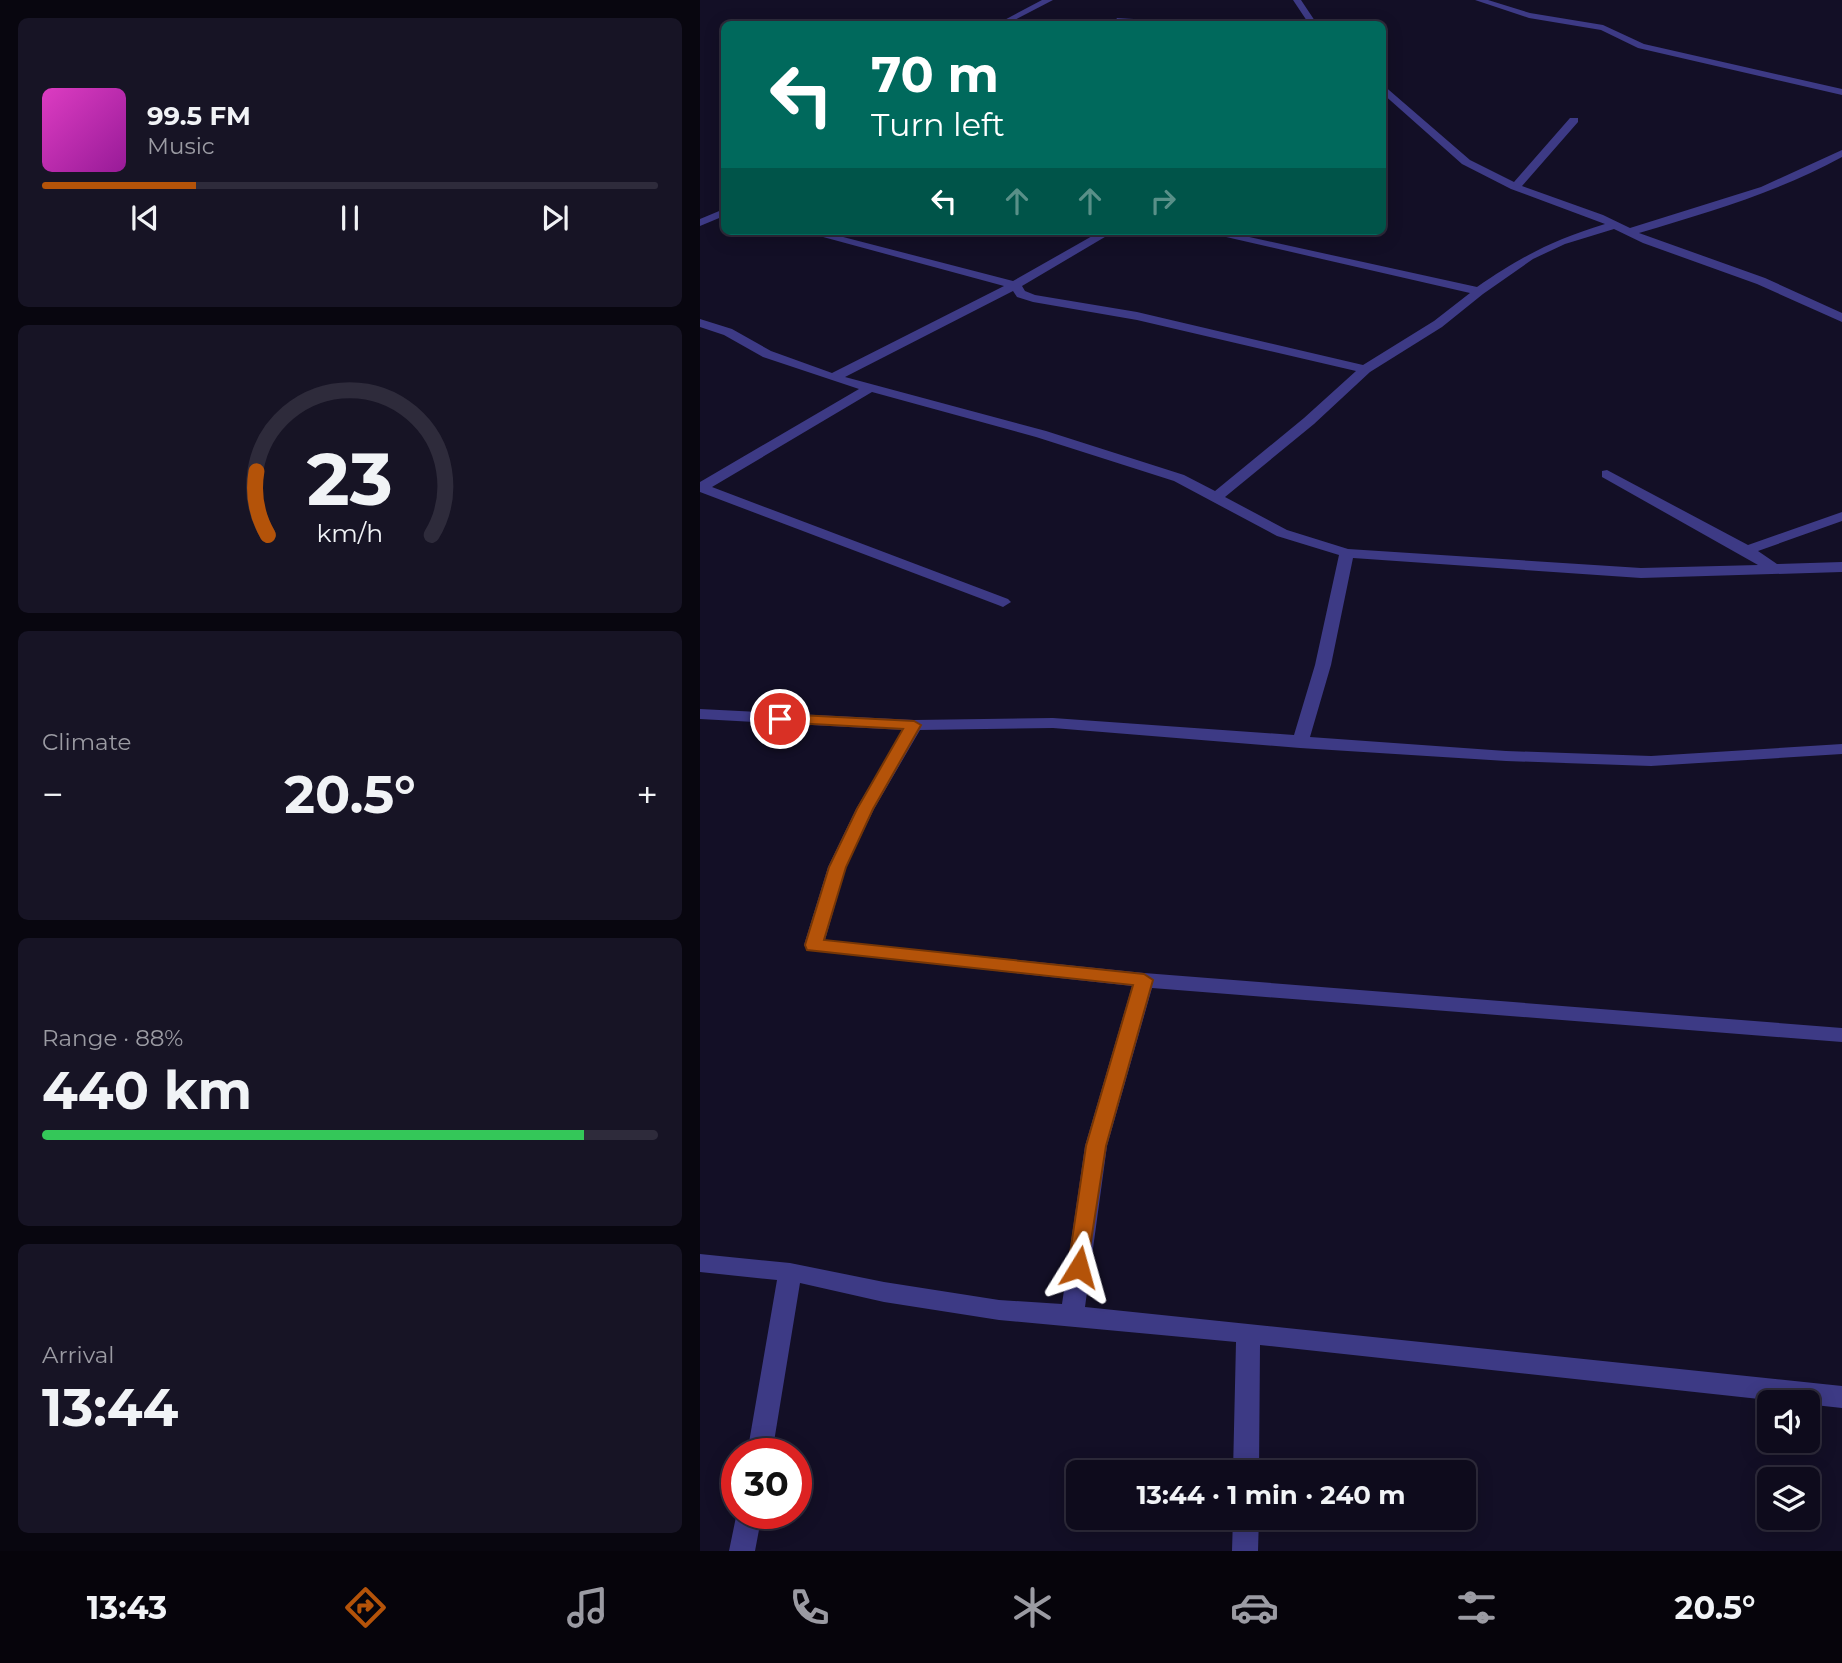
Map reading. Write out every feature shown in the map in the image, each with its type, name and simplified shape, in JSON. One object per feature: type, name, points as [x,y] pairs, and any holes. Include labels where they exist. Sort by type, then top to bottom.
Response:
[{"type":"street","points":[[1007,21],[1049,0]]},
{"type":"street","points":[[1297,0],[1311,21]]},
{"type":"street","points":[[1479,0],[1530,15],[1602,28],[1653,49],[1842,92]]},
{"type":"street","points":[[1386,91],[1466,162],[1515,187],[1761,281],[1842,318]]},
{"type":"street","points":[[1515,187],[1574,120]]},
{"type":"street","points":[[1629,232],[1742,198],[1807,174],[1842,153]]},
{"type":"street","points":[[700,223],[721,214]]},
{"type":"street","points":[[1215,498],[1309,421],[1366,369],[1438,324],[1479,291],[1529,257],[1560,242],[1615,225]]},
{"type":"street","points":[[822,235],[1015,285],[1021,294],[1033,298],[1137,316],[1366,369]]},
{"type":"street","points":[[833,378],[1015,285],[1102,235]]},
{"type":"street","points":[[1224,235],[1479,291]]},
{"type":"street","points":[[700,323],[728,332],[767,354],[833,378],[1041,434],[1179,478],[1282,533],[1347,553],[1642,573],[1705,573],[1771,567],[1842,567]]},
{"type":"street","points":[[701,487],[868,389]]},
{"type":"street","points":[[1607,474],[1747,550],[1771,567]]},
{"type":"street","points":[[701,487],[1003,601]]},
{"type":"street","points":[[1747,550],[1842,516]]},
{"type":"street","points":[[1300,743],[1323,665],[1347,553]]},
{"type":"street","points":[[700,714],[914,725],[1053,723],[1300,743],[1506,756],[1651,761],[1842,750]]},
{"type":"street","points":[[914,725],[865,809],[837,867],[814,945],[1144,980],[1842,1035]]},
{"type":"street","points":[[1072,1315],[1096,1146],[1144,980]]},
{"type":"street","points":[[700,1263],[790,1272],[884,1292],[999,1310],[1072,1315],[1248,1336],[1842,1397]]},
{"type":"street","points":[[762,1438],[790,1272]]},
{"type":"street","points":[[1246,1460],[1248,1336]]},
{"type":"street","points":[[742,1551],[746,1529]]},
{"type":"street","points":[[1245,1530],[1245,1551]]},
{"type":"route","points":[[780,719],[914,725],[865,809],[837,867],[814,945],[1144,980],[1096,1146],[1079,1267]]}]
